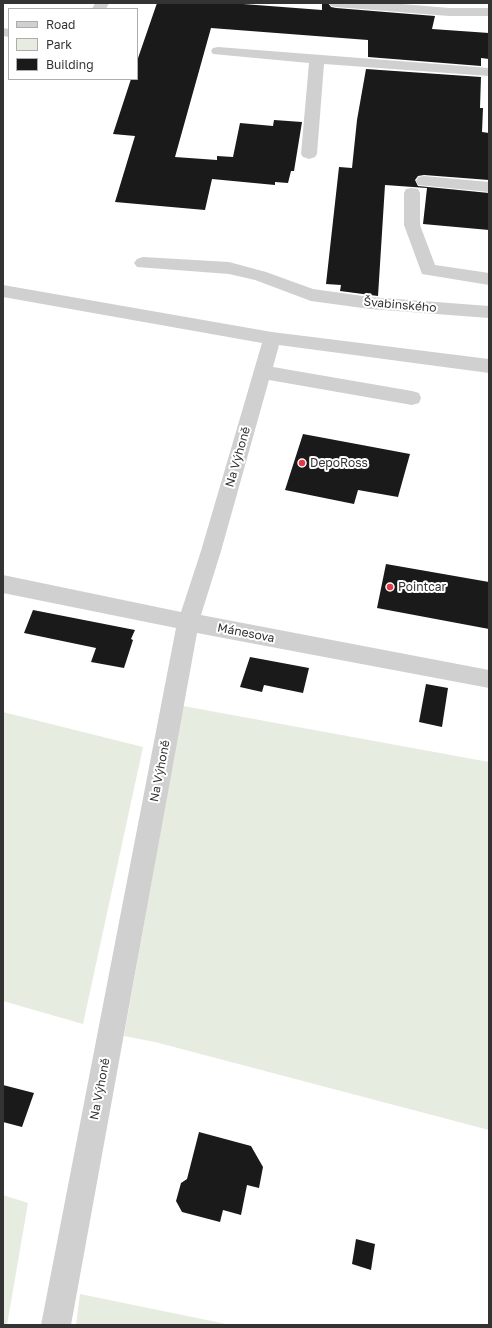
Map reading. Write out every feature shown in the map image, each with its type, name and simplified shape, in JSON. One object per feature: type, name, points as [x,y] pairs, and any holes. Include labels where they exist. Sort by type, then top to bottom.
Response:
[{"type":"street","points":[[336,3],[449,12],[489,12]]},
{"type":"street","points":[[218,51],[489,72]]},
{"type":"street","points":[[309,154],[317,58]]},
{"type":"street","points":[[489,187],[418,187],[412,225],[428,270],[489,278]]},
{"type":"street","name":"Švabinského","points":[[143,263],[229,268],[260,276],[311,296],[370,303],[489,312]]},
{"type":"street","points":[[3,291],[272,338],[489,366]]},
{"type":"street","name":"Na Výhoně","points":[[56,1325],[188,622],[211,551],[272,338]]},
{"type":"street","points":[[263,372],[412,398]]},
{"type":"street","name":"Mánesova","points":[[3,584],[188,622],[489,679]]},
{"type":"green space","points":[[183,706],[489,762],[489,1130],[155,1042],[124,1036]]},
{"type":"green space","points":[[3,712],[143,747],[83,1024],[3,1001]]},
{"type":"green space","points":[[3,1195],[28,1203],[7,1325],[3,1325]]},
{"type":"green space","points":[[80,1294],[231,1325],[76,1325]]},
{"type":"building","points":[[157,3],[230,3],[322,10],[322,3],[328,3],[331,7],[336,8],[435,16],[432,29],[489,33],[489,59],[481,58],[481,66],[368,57],[368,40],[211,28],[175,157],[217,160],[217,156],[233,157],[240,123],[273,126],[274,120],[302,122],[294,171],[291,171],[288,183],[275,182],[275,185],[212,179],[205,210],[115,202],[135,136],[113,134],[131,80],[138,80],[138,58]]},
{"type":"building","points":[[366,69],[481,77],[480,108],[483,108],[482,132],[489,133],[489,180],[424,175],[418,176],[415,180],[418,186],[489,193],[489,230],[423,224],[427,188],[385,185],[378,296],[340,291],[341,285],[326,284],[339,167],[352,168],[357,120]]},
{"type":"building","points":[[303,434],[410,454],[398,497],[358,490],[354,504],[285,490]]},
{"type":"building","points":[[386,564],[489,582],[489,629],[377,608]]},
{"type":"building","points":[[33,610],[135,630],[131,639],[133,640],[124,668],[91,662],[96,648],[24,633]]},
{"type":"building","points":[[250,657],[309,668],[303,693],[264,685],[262,692],[240,687]]},
{"type":"building","points":[[426,684],[448,688],[442,727],[419,722]]},
{"type":"building","points":[[3,1085],[34,1093],[22,1127],[3,1122]]},
{"type":"building","points":[[199,1132],[251,1146],[263,1167],[259,1188],[247,1185],[241,1215],[223,1210],[220,1222],[182,1212],[176,1201],[181,1183],[187,1179]]},
{"type":"building","points":[[356,1239],[375,1244],[371,1270],[352,1264]]},
{"type":"place","name":"DepoRoss","points":[[302,463]]},
{"type":"place","name":"Pointcar","points":[[390,587]]}]
